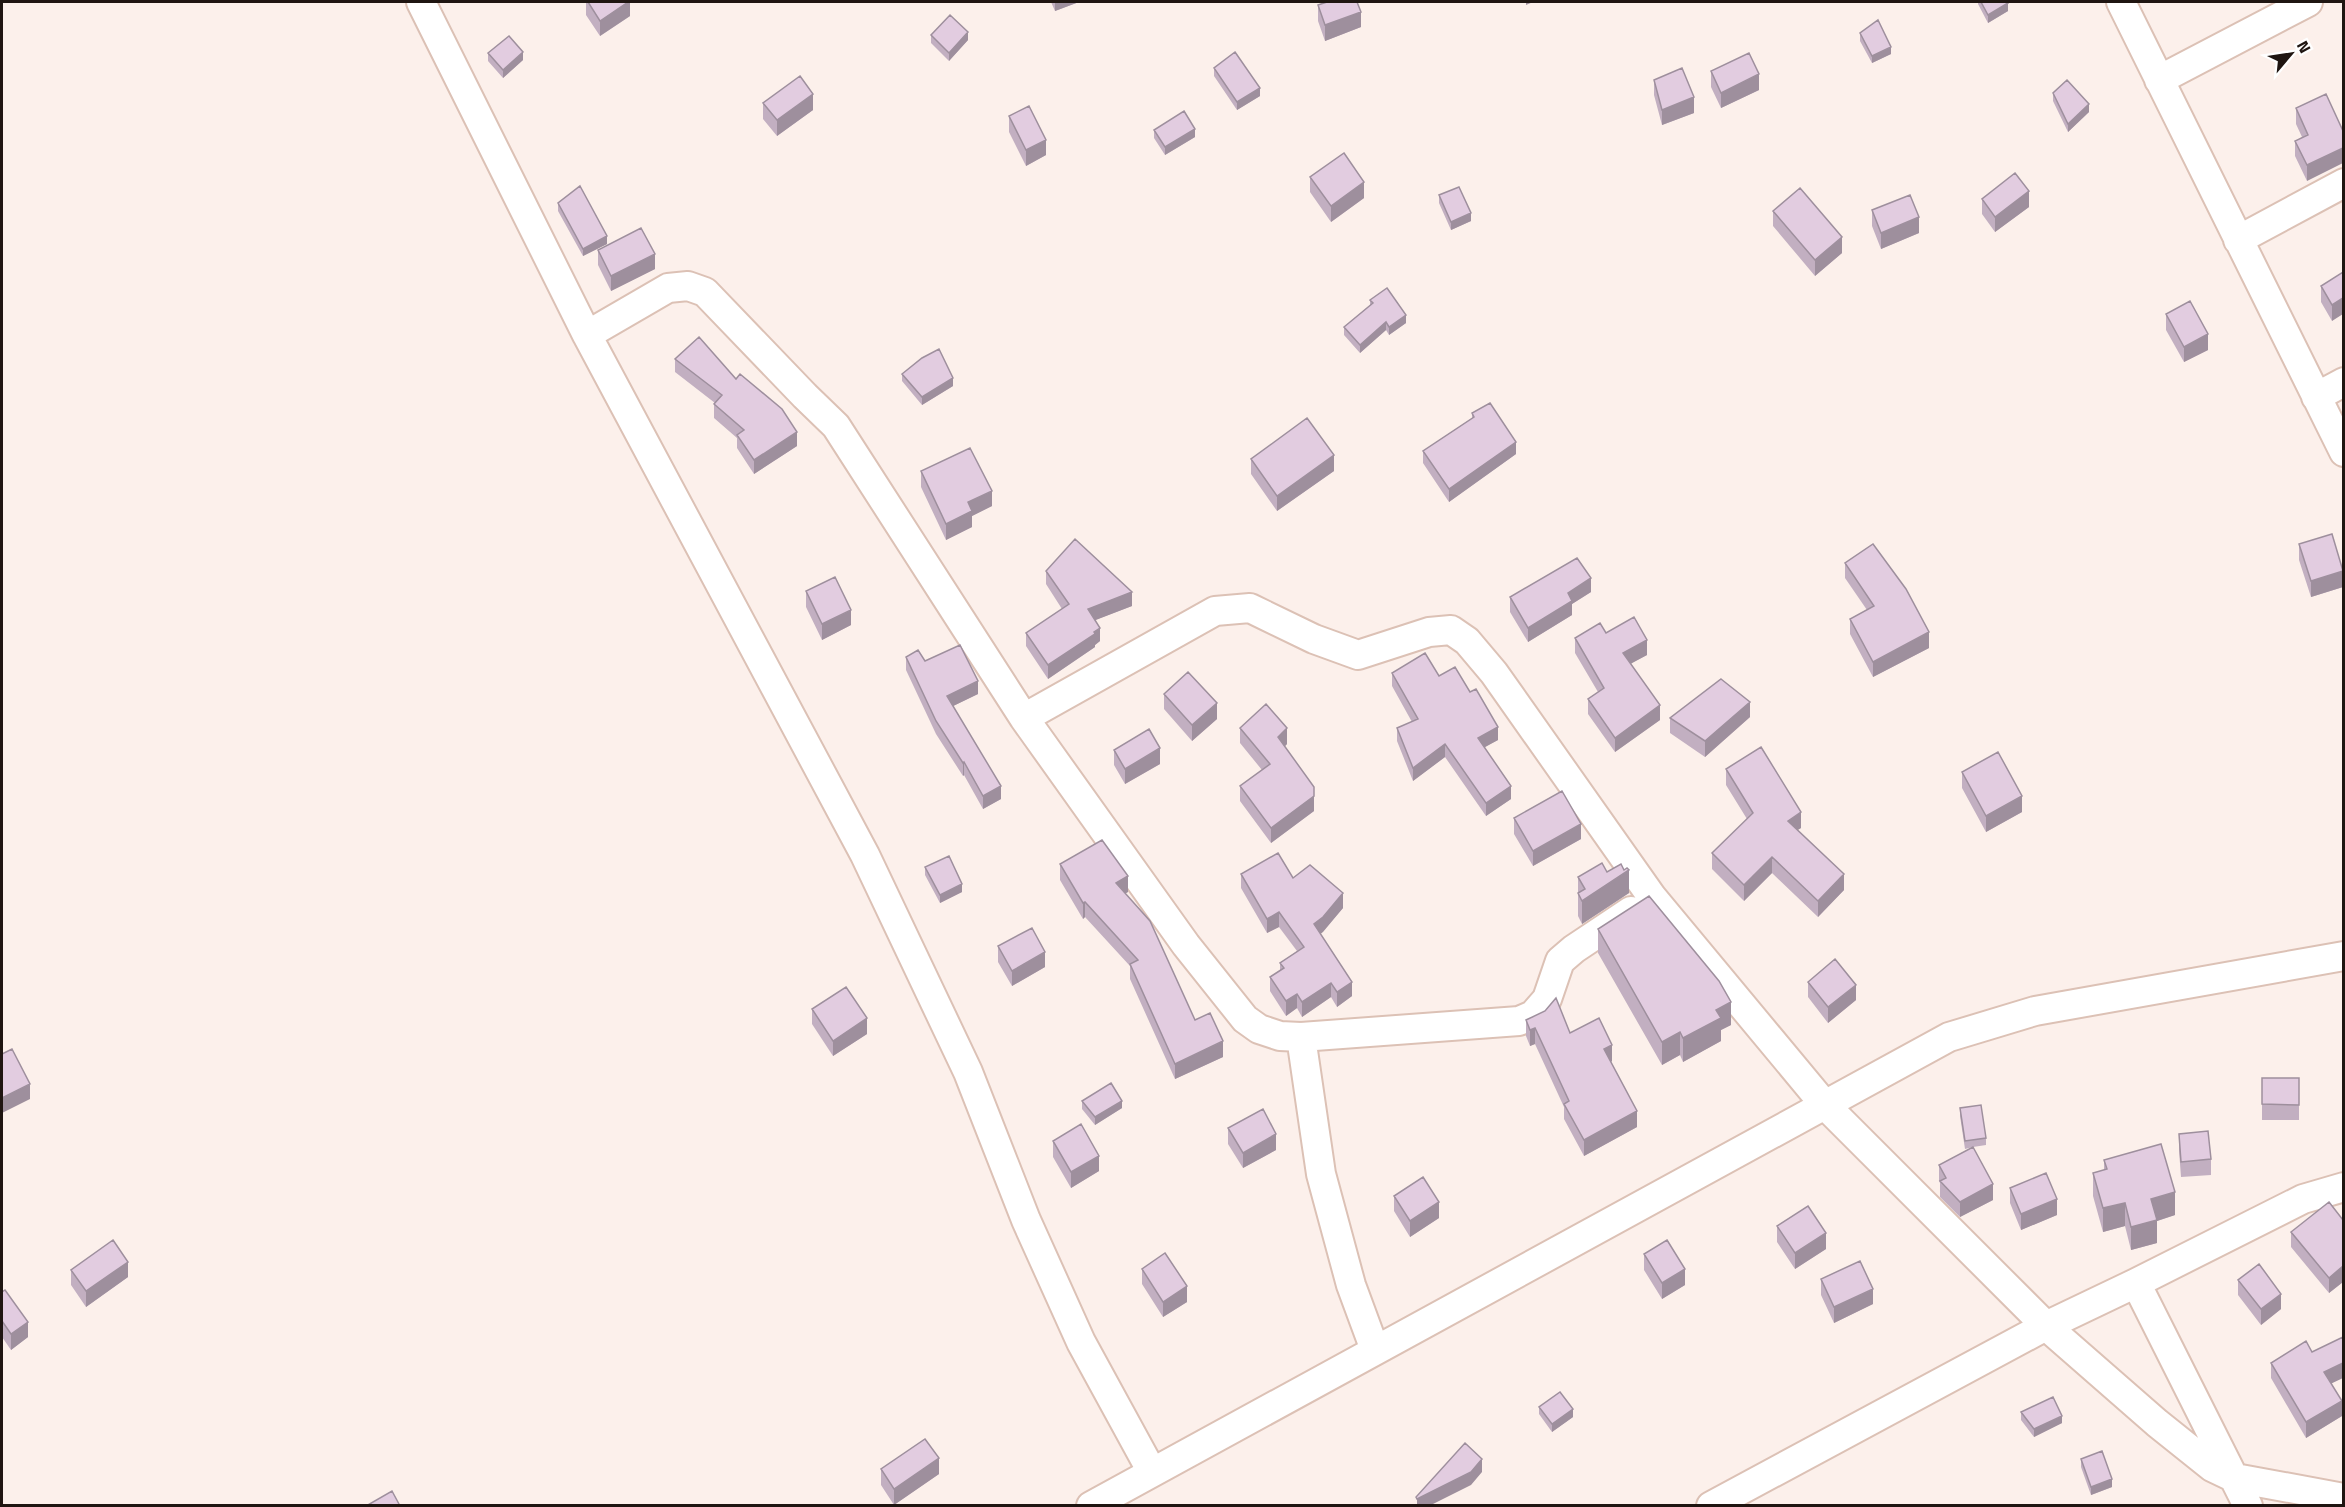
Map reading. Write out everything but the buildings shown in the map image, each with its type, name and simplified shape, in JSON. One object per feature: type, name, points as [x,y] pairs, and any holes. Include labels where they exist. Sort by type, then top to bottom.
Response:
[{"type":"street","points":[[421,2],[586,335],[865,855],[968,1072],[1026,1221],[1081,1342],[1152,1472]]},
{"type":"street","points":[[2121,2],[2343,452]]},
{"type":"street","points":[[2159,80],[2308,2]]},
{"type":"street","points":[[2238,240],[2343,183]]},
{"type":"street","points":[[586,335],[668,288],[688,286],[705,292],[836,426],[1024,718],[1186,945],[1245,1019],[1260,1029],[1280,1036],[1300,1037],[1519,1021],[1533,1015],[1547,999],[1560,961],[1574,949],[1652,897]]},
{"type":"street","points":[[2316,396],[2343,382]]},
{"type":"street","points":[[1024,718],[1215,611],[1250,608],[1314,639],[1358,655],[1429,632],[1451,630],[1467,641],[1494,673],[1652,897],[1824,1104],[2046,1326],[2157,1423],[2212,1467],[2235,1478],[2343,1498]]},
{"type":"street","points":[[1091,1506],[1949,1037],[2035,1011],[2343,956]]},
{"type":"street","points":[[1300,1037],[1322,1174],[1351,1285],[1375,1350]]},
{"type":"street","points":[[1712,1506],[2046,1326],[2302,1199],[2343,1187]]},
{"type":"street","points":[[2136,1283],[2248,1506]]}]
